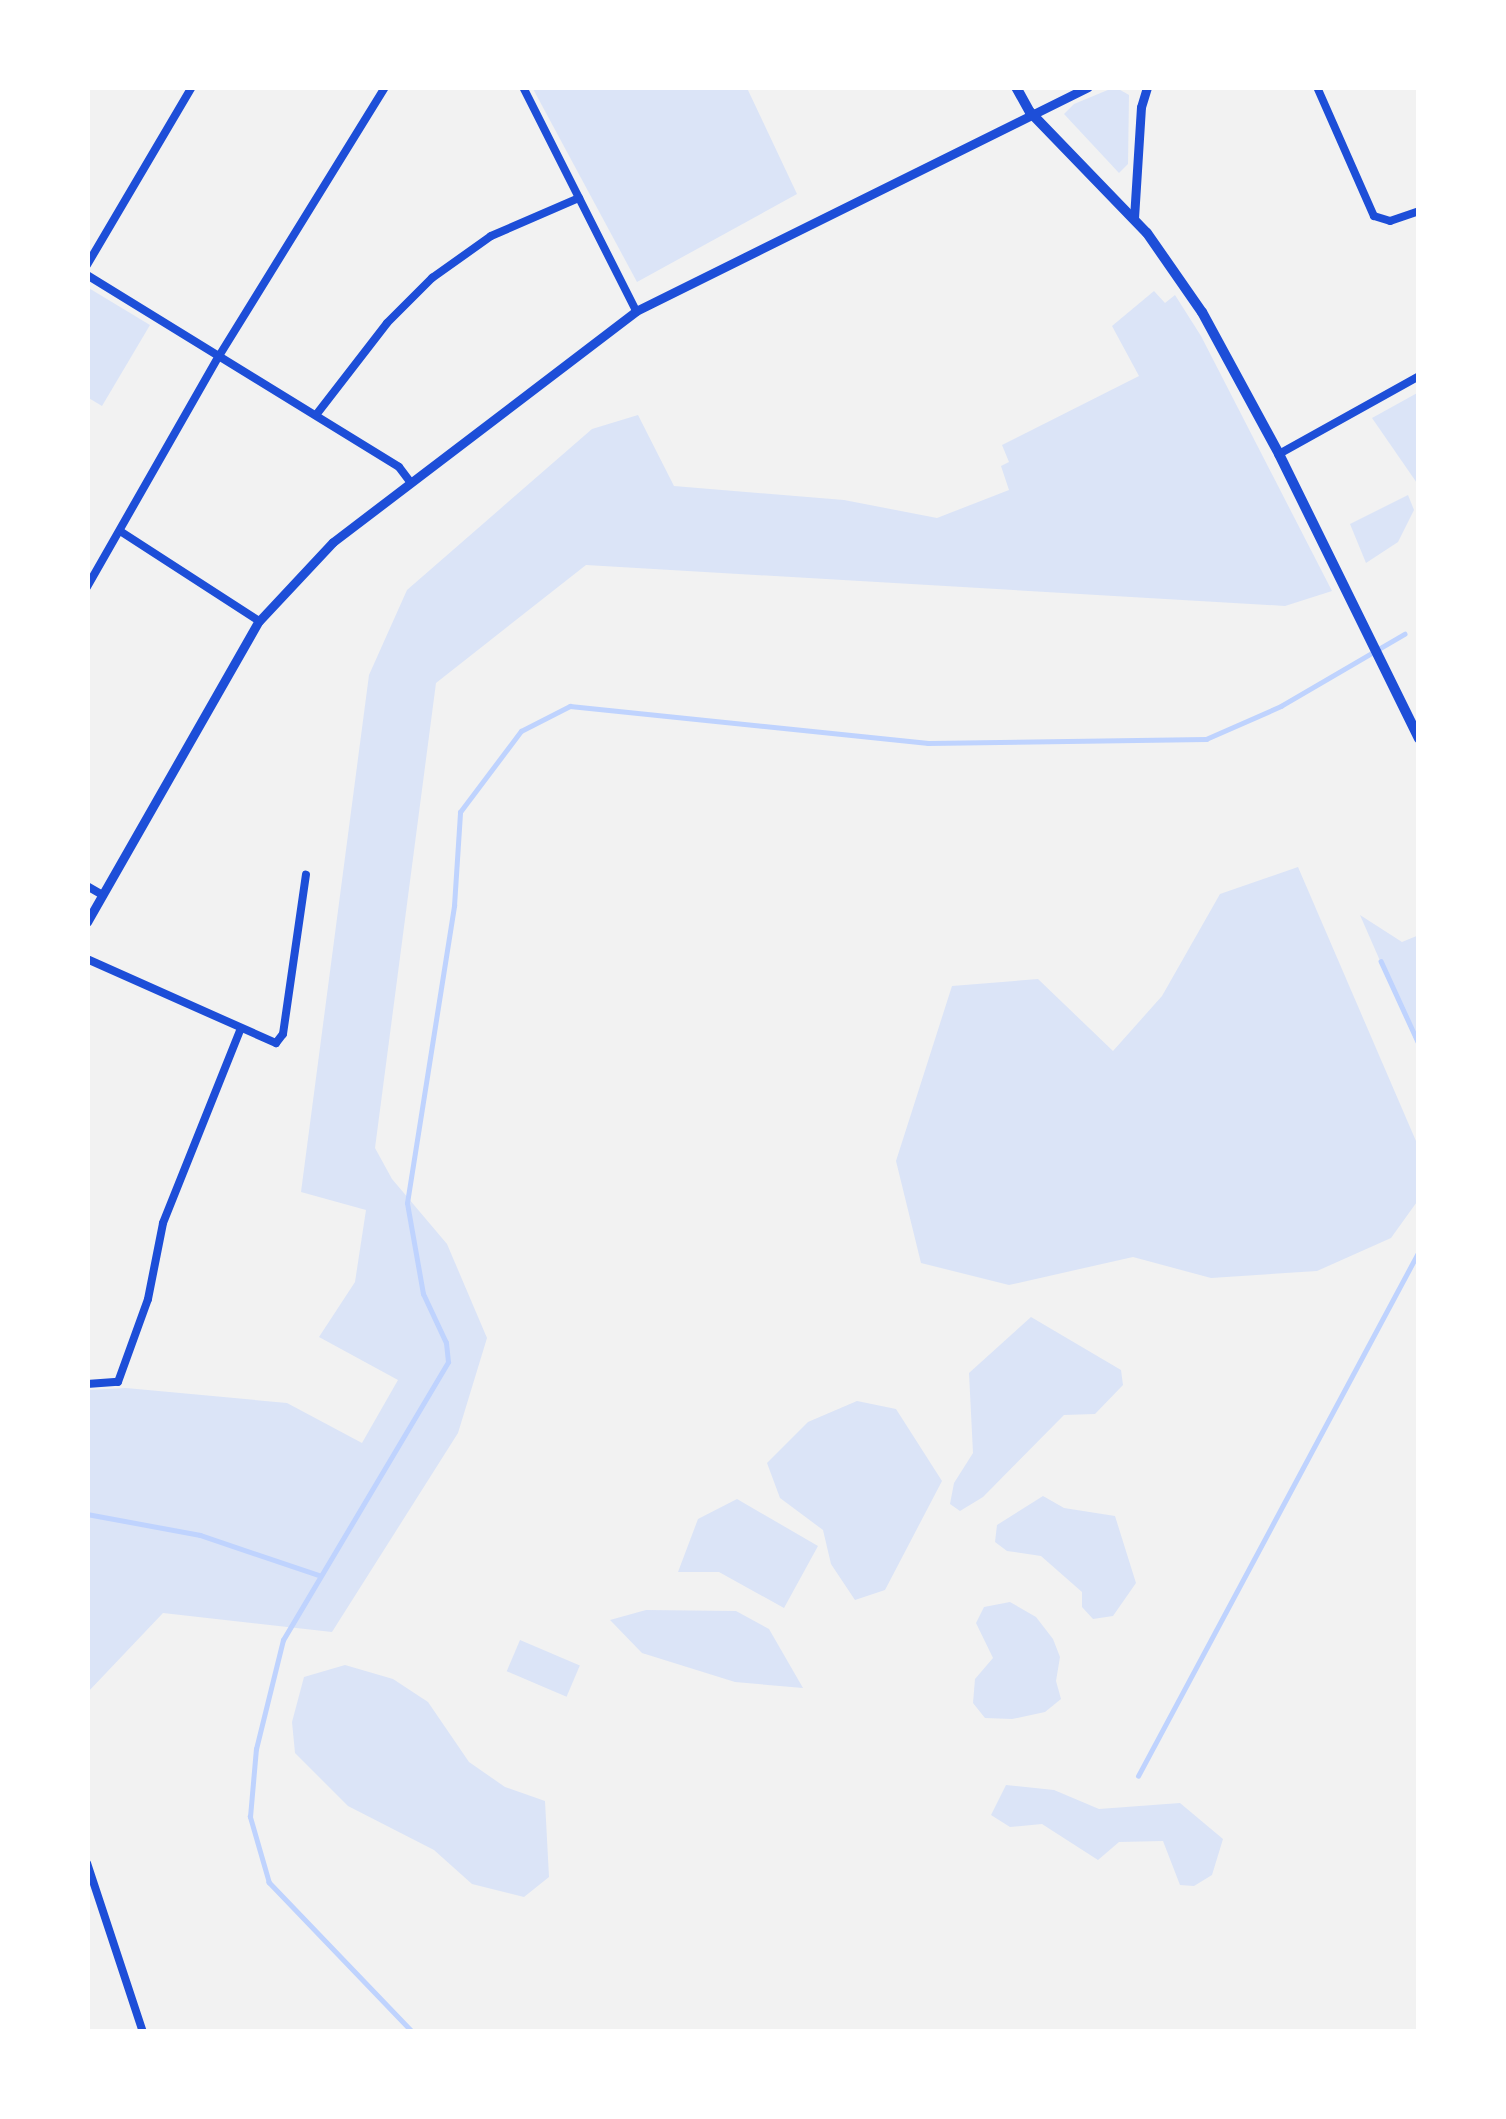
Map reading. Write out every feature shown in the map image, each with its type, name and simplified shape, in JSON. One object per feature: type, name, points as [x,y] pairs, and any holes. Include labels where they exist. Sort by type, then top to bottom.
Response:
[{"type":"main road","points":[[1016,87],[1030,112],[1134,218],[1202,312],[1279,454],[1419,738]]},
{"type":"street","points":[[87,266],[192,87]]},
{"type":"street","points":[[87,587],[219,356],[385,87]]},
{"type":"street","points":[[523,87],[636,311]]},
{"type":"street","points":[[87,922],[259,621],[333,542],[636,311],[1088,87]]},
{"type":"street","points":[[1134,218],[1141,107],[1148,87]]},
{"type":"street","points":[[1317,87],[1374,216],[1390,221],[1419,211]]},
{"type":"street","points":[[316,415],[355,361],[432,278],[491,236],[579,198]]},
{"type":"street","points":[[87,275],[399,467],[411,483]]},
{"type":"street","points":[[1279,454],[1419,376]]},
{"type":"street","points":[[121,531],[259,621]]},
{"type":"street","points":[[87,959],[272,1043],[282,1038],[306,875]]},
{"type":"street","points":[[87,886],[101,894]]},
{"type":"street","points":[[87,1384],[118,1382],[148,1299],[163,1223],[239,1030]]},
{"type":"street","points":[[87,1863],[142,2032]]},
{"type":"shaded area","points":[[532,87],[747,88],[797,194],[637,282]]},
{"type":"shaded area","points":[[1115,87],[1129,95],[1128,164],[1119,173],[1064,114],[1074,104]]},
{"type":"shaded area","points":[[87,287],[150,325],[102,406],[87,397]]},
{"type":"shaded area","points":[[1154,291],[1165,303],[1175,295],[1201,336],[1332,591],[1285,606],[586,565],[436,683],[375,1148],[392,1179],[447,1244],[487,1338],[458,1433],[332,1632],[163,1613],[87,1693],[87,1390],[126,1388],[287,1403],[362,1443],[398,1380],[319,1337],[355,1282],[366,1210],[301,1192],[369,675],[407,590],[592,429],[638,415],[674,486],[844,500],[937,518],[1009,490],[1001,466],[1009,462],[1002,445],[1139,376],[1112,326]]},
{"type":"shaded area","points":[[1419,392],[1419,486],[1372,418]]},
{"type":"shaded area","points":[[1408,495],[1414,510],[1398,542],[1366,563],[1350,524]]},
{"type":"shaded area","points":[[1298,867],[1419,1148],[1419,1199],[1391,1238],[1317,1271],[1211,1278],[1133,1257],[1009,1285],[921,1263],[896,1161],[952,986],[1038,979],[1113,1051],[1162,996],[1220,894]]},
{"type":"shaded area","points":[[1360,915],[1402,942],[1419,935],[1419,1050]]},
{"type":"shaded area","points":[[1031,1317],[1121,1370],[1123,1385],[1095,1414],[1064,1415],[983,1497],[960,1511],[950,1504],[954,1483],[973,1453],[969,1373]]},
{"type":"shaded area","points":[[857,1401],[896,1409],[942,1481],[885,1590],[855,1600],[831,1564],[823,1530],[780,1498],[767,1463],[808,1422]]},
{"type":"shaded area","points":[[1043,1496],[1064,1508],[1115,1516],[1136,1583],[1113,1616],[1093,1619],[1082,1607],[1082,1592],[1041,1556],[1007,1551],[995,1542],[997,1525]]},
{"type":"shaded area","points":[[737,1499],[818,1546],[784,1608],[719,1572],[678,1572],[698,1519]]},
{"type":"shaded area","points":[[1010,1602],[1036,1617],[1053,1639],[1060,1657],[1056,1681],[1061,1699],[1045,1712],[1012,1719],[985,1718],[973,1703],[975,1679],[993,1658],[976,1623],[984,1607]]},
{"type":"shaded area","points":[[646,1610],[736,1611],[769,1629],[803,1688],[735,1682],[642,1653],[610,1620]]},
{"type":"shaded area","points":[[520,1640],[580,1665],[567,1697],[507,1671]]},
{"type":"shaded area","points":[[345,1665],[393,1679],[428,1702],[469,1762],[505,1787],[545,1801],[549,1877],[524,1897],[472,1884],[434,1850],[348,1806],[295,1753],[292,1722],[304,1677]]},
{"type":"shaded area","points":[[1006,1785],[1054,1790],[1099,1809],[1180,1803],[1223,1839],[1212,1875],[1194,1886],[1180,1885],[1163,1841],[1119,1842],[1098,1860],[1042,1824],[1010,1827],[991,1815]]},
{"type":"waterway","points":[[412,2032],[269,1883],[250,1817],[256,1749],[283,1640],[448,1362],[446,1343],[423,1294],[407,1203],[454,906],[460,812],[521,731],[570,706],[928,743],[1206,739],[1281,706],[1404,634]]},
{"type":"waterway","points":[[1381,961],[1419,1044]]},
{"type":"waterway","points":[[1138,1776],[1419,1251]]},
{"type":"waterway","points":[[87,1514],[200,1535],[319,1575]]}]
